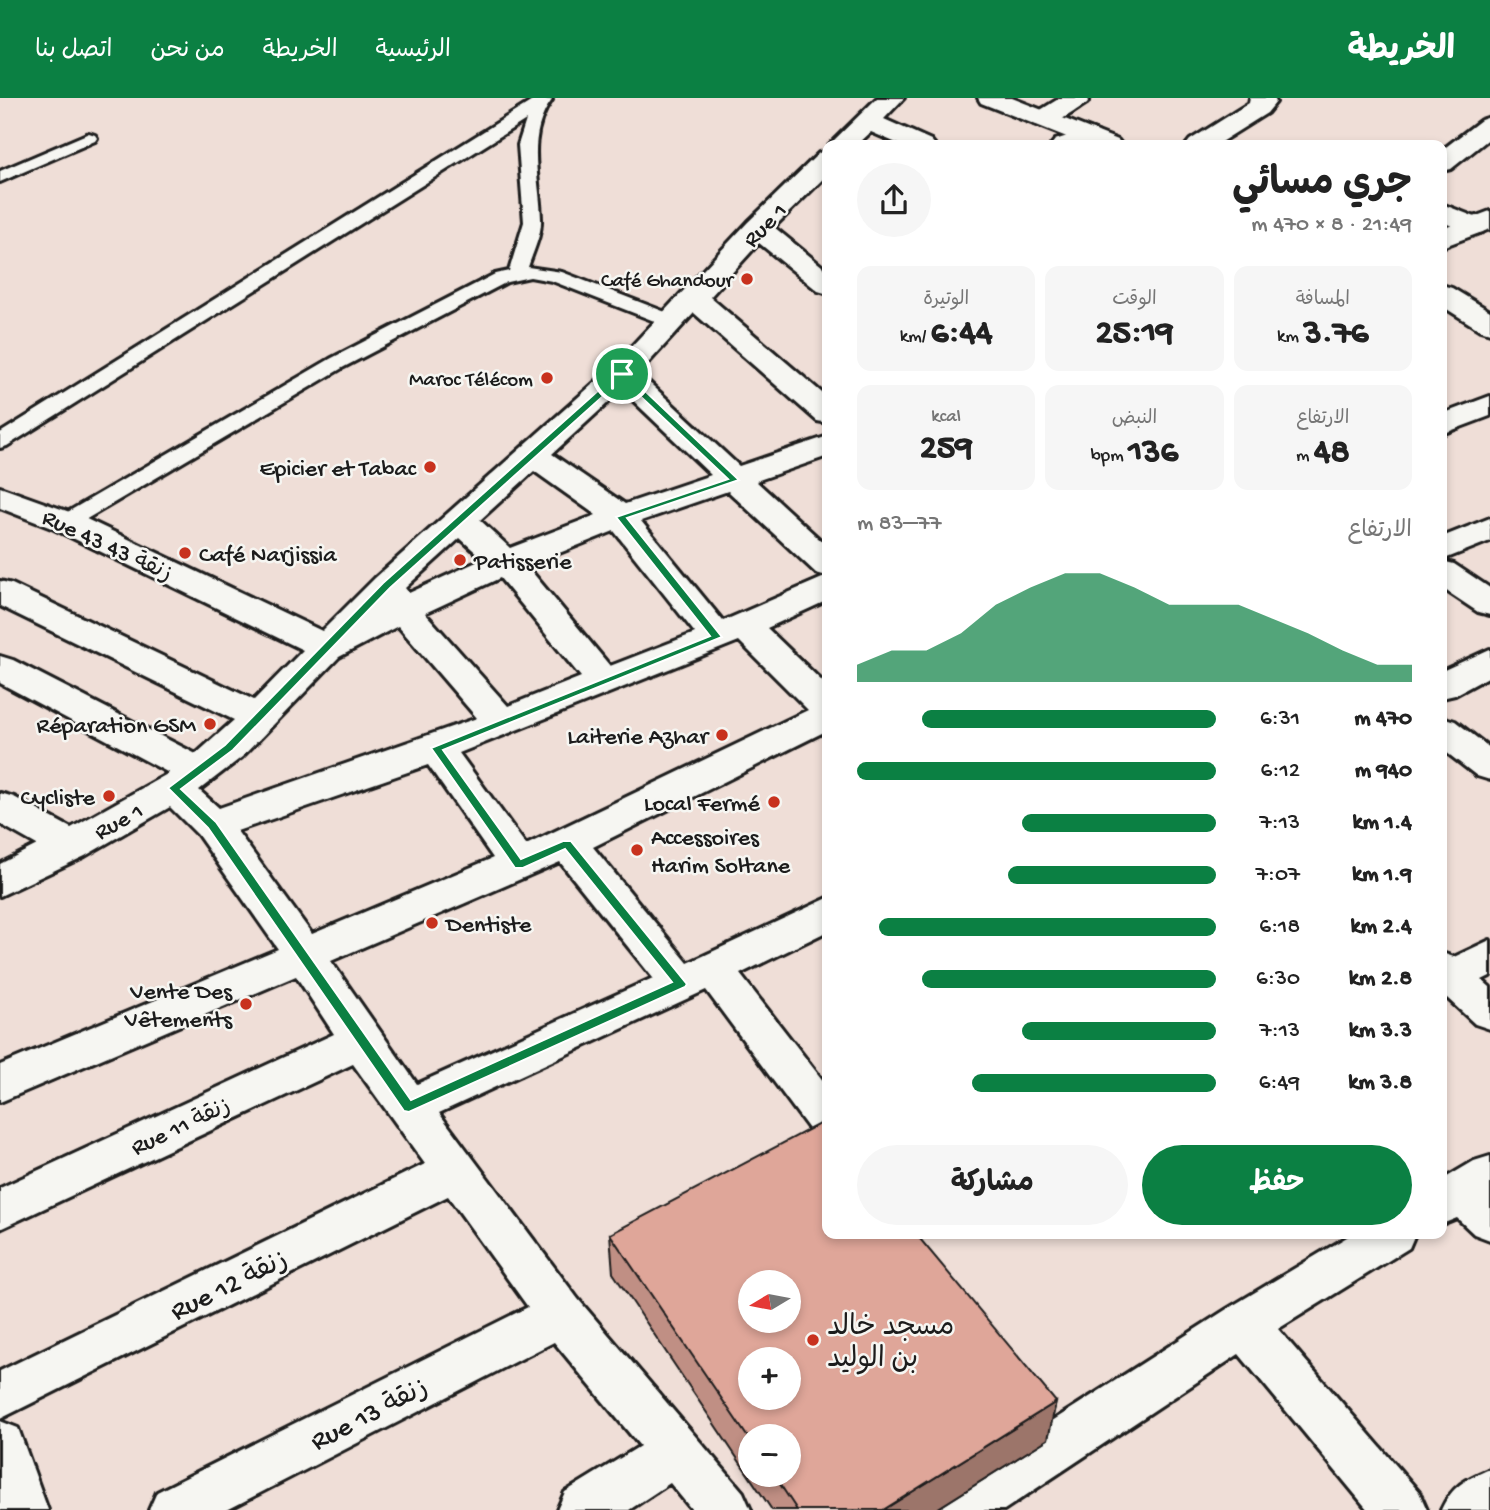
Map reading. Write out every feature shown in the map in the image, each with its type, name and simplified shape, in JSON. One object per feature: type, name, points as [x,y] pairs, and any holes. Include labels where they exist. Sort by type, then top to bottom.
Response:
[{"type":"street","name":"Rue 1","points":[[849,140],[892,98]]},
{"type":"street","points":[[990,98],[1096,140]]},
{"type":"street","points":[[1043,119],[1078,98]]},
{"type":"street","points":[[1207,140],[1258,108],[1263,102],[1262,98]]},
{"type":"street","points":[[868,121],[911,140]]},
{"type":"street","points":[[1447,159],[1490,125]]},
{"type":"street","name":"Rue 1","points":[[0,881],[71,846],[186,780],[260,718],[327,648],[394,597],[460,519],[622,374],[758,228],[822,168]]},
{"type":"street","points":[[1447,213],[1481,222]]},
{"type":"street","points":[[1447,237],[1481,222]]},
{"type":"street","points":[[758,228],[822,280]]},
{"type":"street","points":[[1447,297],[1490,324]]},
{"type":"street","points":[[684,310],[822,410]]},
{"type":"street","points":[[622,374],[822,561]]},
{"type":"street","points":[[503,723],[394,597],[506,563],[621,517],[822,447]]},
{"type":"street","points":[[533,456],[621,517],[730,631],[822,703]]},
{"type":"street","name":"Rue 43 زنقة 43","points":[[0,497],[66,522],[327,648]]},
{"type":"street","points":[[460,519],[506,563],[604,682]]},
{"type":"street","points":[[1447,548],[1490,528]]},
{"type":"street","points":[[1447,582],[1490,604]]},
{"type":"street","points":[[212,825],[503,723],[730,631],[822,590]]},
{"type":"street","points":[[0,592],[260,718]]},
{"type":"street","points":[[1447,683],[1490,661]]},
{"type":"street","points":[[0,668],[186,780],[212,825],[306,957],[361,1041],[561,1314],[725,1510]]},
{"type":"street","points":[[0,1084],[306,957],[567,844],[822,718]]},
{"type":"street","points":[[1447,734],[1490,767]]},
{"type":"street","points":[[436,748],[519,865]]},
{"type":"street","points":[[0,807],[71,846]]},
{"type":"street","points":[[567,844],[821,1098]]},
{"type":"street","points":[[409,1107],[822,916]]},
{"type":"street","points":[[1447,976],[1490,956]]},
{"type":"street","points":[[1447,979],[1490,1012]]},
{"type":"street","name":"Rue 11 زنقة","points":[[0,1209],[361,1041]]},
{"type":"street","name":"Rue 12 زنقة","points":[[0,1396],[456,1170]]},
{"type":"street","points":[[959,1510],[1056,1422],[1244,1324],[1379,1239]]},
{"type":"street","name":"Rue 13 زنقة","points":[[175,1510],[561,1314]]},
{"type":"street","points":[[1244,1324],[1401,1510]]},
{"type":"street","points":[[0,1445],[22,1510]]},
{"type":"street","points":[[583,1510],[677,1451]]},
{"type":"street","points":[[1467,1510],[1490,1494]]},
{"type":"lane","points":[[517,275],[533,222],[526,145],[543,102]]},
{"type":"lane","points":[[0,442],[543,102]]},
{"type":"lane","points":[[0,177],[89,138]]},
{"type":"lane","points":[[66,522],[337,363],[501,278],[540,272],[684,310]]},
{"type":"building","name":"مسجد خالد بن الوليد","points":[[822,1123],[822,1239],[920,1239],[1056,1402],[883,1510],[797,1510],[782,1487],[801,1487],[801,1424],[739,1424],[610,1234]]},
{"type":"place","name":"Café Ghandour","points":[[747,279]]},
{"type":"place","name":"Maroc Télécom","points":[[547,378]]},
{"type":"place","name":"Epicier et Tabac","points":[[430,467]]},
{"type":"place","name":"Café Narjissia","points":[[185,553]]},
{"type":"place","name":"Patisserie","points":[[460,560]]},
{"type":"place","name":"Réparation GSM","points":[[210,724]]},
{"type":"place","name":"Laiterie Azhar","points":[[722,735]]},
{"type":"place","name":"Cycliste","points":[[109,796]]},
{"type":"place","name":"Local Fermé","points":[[774,802]]},
{"type":"place","name":"Accessoires Harim Soltane","points":[[637,850]]},
{"type":"place","name":"Dentiste","points":[[432,923]]},
{"type":"place","name":"Vente Des Vêtements","points":[[246,1004]]},
{"type":"place","name":"مسجد خالد بن الوليد","points":[[813,1340]]},
{"type":"route","points":[[622,374],[734,480],[621,517],[717,637],[436,748],[519,865],[567,844],[681,984],[409,1107],[212,825],[174,788],[229,748],[387,586],[622,374]]}]
